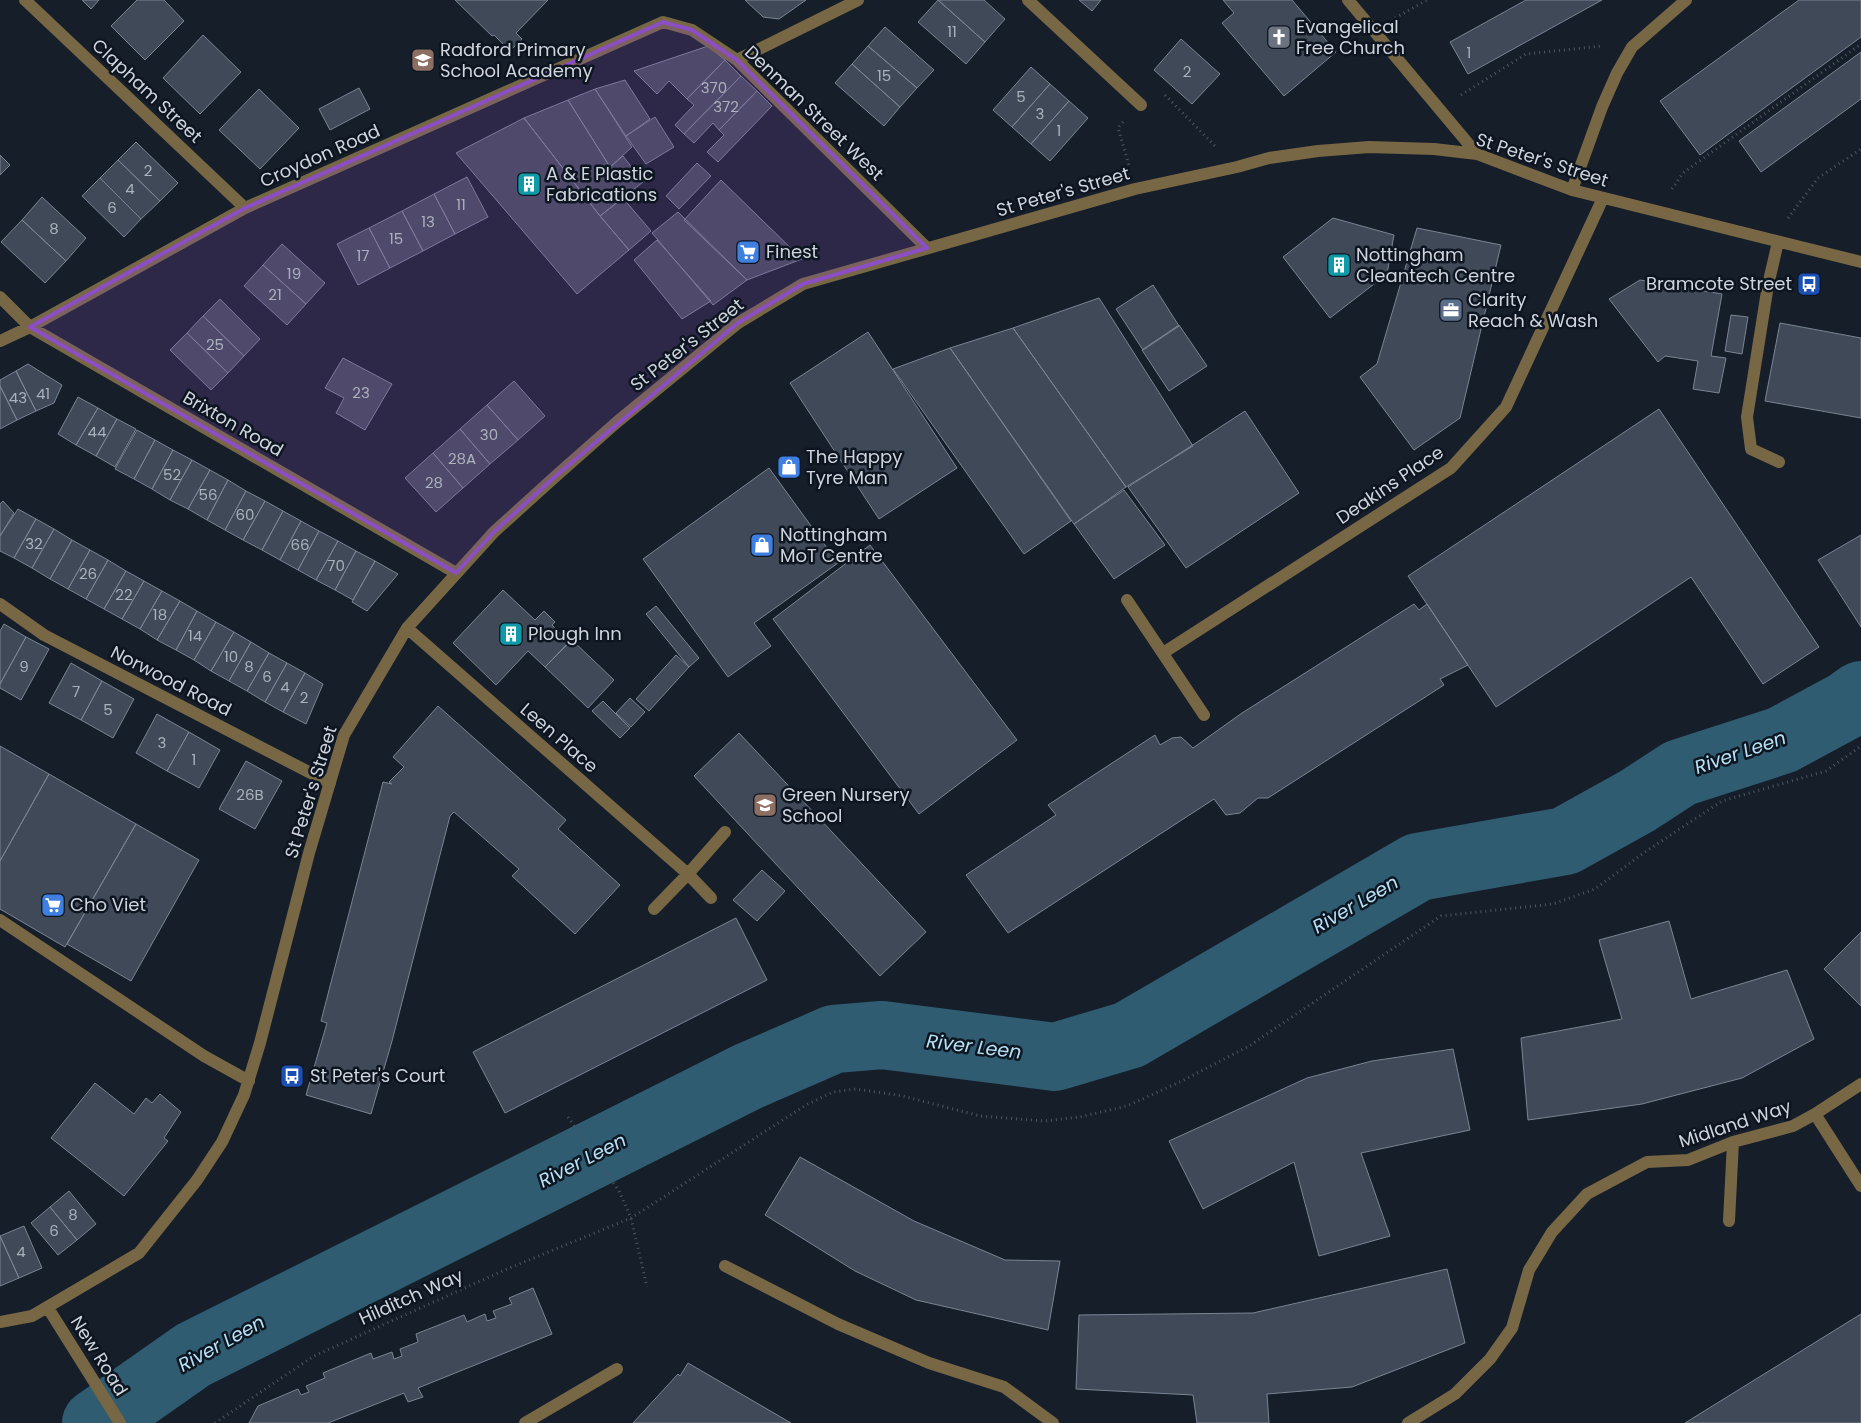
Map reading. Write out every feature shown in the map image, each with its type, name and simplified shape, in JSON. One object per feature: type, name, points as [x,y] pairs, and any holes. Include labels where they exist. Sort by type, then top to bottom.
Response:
[{"type":"street","name":"Clapham Street","points":[[25,0],[245,208]]},
{"type":"street","points":[[737,60],[858,0]]},
{"type":"street","points":[[1028,0],[1141,105]]},
{"type":"street","points":[[1348,0],[1477,154]]},
{"type":"street","points":[[1572,190],[1602,107],[1617,73],[1632,47],[1686,0]]},
{"type":"street","name":"Croydon Road","points":[[0,341],[30,327],[245,208],[664,22]]},
{"type":"street","name":"Denman Street West","points":[[664,22],[692,30],[737,60],[927,248]]},
{"type":"street","name":"St Peter's Street","points":[[0,1322],[32,1316],[139,1253],[198,1180],[217,1149],[249,1081],[309,853],[344,735],[407,628],[494,532],[617,422],[738,323],[803,284],[1135,188],[1237,167],[1269,158],[1318,151],[1369,147],[1434,149],[1477,154],[1572,190],[1861,262]]},
{"type":"street","name":"Deakins Place","points":[[1162,653],[1451,468],[1506,407],[1603,198]]},
{"type":"street","points":[[1774,241],[1746,417],[1751,449],[1779,462]]},
{"type":"street","name":"Brixton Road","points":[[0,297],[30,327],[456,573]]},
{"type":"street","points":[[1127,600],[1204,715]]},
{"type":"street","name":"Norwood Road","points":[[0,604],[44,635],[330,783]]},
{"type":"street","name":"Leen Place","points":[[407,628],[688,874],[711,898]]},
{"type":"street","points":[[654,909],[725,832]]},
{"type":"street","points":[[0,920],[204,1056],[249,1081]]},
{"type":"street","name":"Midland Way","points":[[1408,1423],[1455,1394],[1490,1359],[1512,1328],[1529,1270],[1552,1232],[1587,1194],[1648,1162],[1688,1160],[1733,1142],[1793,1126],[1861,1084]]},
{"type":"street","points":[[1815,1114],[1861,1186]]},
{"type":"street","points":[[1729,1222],[1733,1142]]},
{"type":"street","points":[[725,1266],[847,1328],[929,1363],[1004,1386],[1054,1423]]},
{"type":"street","name":"New Road","points":[[48,1308],[120,1423]]},
{"type":"street","points":[[525,1423],[617,1369]]},
{"type":"path","points":[[1372,29],[1405,14],[1427,0]]},
{"type":"path","points":[[1657,212],[1683,173],[1861,44]]},
{"type":"path","points":[[1439,109],[1526,54],[1592,46],[1632,47]]},
{"type":"path","points":[[1135,188],[1118,128],[1157,86],[1237,167]]},
{"type":"path","points":[[1774,241],[1818,178],[1861,149]]},
{"type":"path","name":"Hilditch Way","points":[[214,1423],[314,1356],[507,1269],[631,1218],[806,1105],[833,1092],[856,1089],[866,1090],[903,1096],[980,1116],[1044,1121],[1080,1117],[1127,1106],[1182,1081],[1249,1046],[1441,916],[1553,904],[1595,889],[1722,801],[1826,771],[1861,746]]},
{"type":"path","points":[[568,1117],[618,1191],[631,1218],[647,1287]]},
{"type":"highlighted area","points":[[663,22],[692,30],[737,60],[927,248],[803,284],[738,323],[557,475],[494,532],[456,573],[30,327],[245,208]]},
{"type":"building","points":[[82,0],[99,0],[91,9]]},
{"type":"building","points":[[137,0],[164,0],[184,21],[145,60],[111,26]]},
{"type":"building","points":[[455,0],[548,0],[516,33],[522,39],[510,51]]},
{"type":"building","points":[[745,0],[806,0],[779,19],[763,17]]},
{"type":"building","points":[[938,0],[984,0],[1005,19],[985,42]]},
{"type":"building","points":[[938,0],[985,42],[966,64],[918,22]]},
{"type":"building","points":[[1079,0],[1101,0],[1092,11]]},
{"type":"building","name":"Evangelical Free Church","points":[[1223,0],[1292,0],[1336,52],[1284,96],[1222,23],[1234,13]]},
{"type":"building","points":[[1526,0],[1602,0],[1468,74],[1450,42]]},
{"type":"building","points":[[1799,0],[1861,0],[1861,37],[1700,155],[1660,101]]},
{"type":"building","points":[[885,27],[934,70],[917,88],[868,46]]},
{"type":"building","points":[[203,35],[241,72],[200,114],[163,78]]},
{"type":"building","points":[[1181,39],[1220,74],[1192,104],[1154,70]]},
{"type":"building","points":[[708,46],[725,60],[687,99],[669,81],[657,94],[634,71]]},
{"type":"building","points":[[868,46],[917,88],[900,107],[852,64]]},
{"type":"building","points":[[1861,52],[1861,99],[1761,172],[1739,141]]},
{"type":"building","points":[[725,60],[741,76],[684,134],[675,125],[694,105],[687,99]]},
{"type":"building","points":[[852,64],[900,107],[884,126],[835,83]]},
{"type":"building","points":[[1031,67],[1050,84],[1012,127],[993,110]]},
{"type":"building","points":[[741,76],[757,91],[719,130],[713,123],[694,143],[684,134]]},
{"type":"building","points":[[625,80],[650,119],[626,136],[595,89]]},
{"type":"building","points":[[1050,84],[1069,101],[1031,144],[1012,127]]},
{"type":"building","points":[[359,88],[370,109],[330,130],[319,109]]},
{"type":"building","points":[[259,89],[299,128],[260,169],[219,130]]},
{"type":"building","points":[[595,89],[632,147],[610,167],[568,100]]},
{"type":"building","points":[[757,91],[772,106],[718,162],[707,152],[724,135],[719,130]]},
{"type":"building","points":[[568,100],[610,167],[623,156],[643,182],[600,216],[524,118]]},
{"type":"building","points":[[1069,101],[1088,118],[1050,161],[1031,144]]},
{"type":"building","points":[[655,117],[674,147],[646,164],[626,136]]},
{"type":"building","name":"A & E Plastic Fabrications","points":[[524,118],[600,216],[629,250],[577,294],[456,153]]},
{"type":"building","points":[[136,142],[178,183],[160,201],[118,160]]},
{"type":"building","points":[[0,155],[10,165],[0,175]]},
{"type":"building","points":[[118,160],[160,201],[141,219],[100,178]]},
{"type":"building","points":[[697,163],[711,176],[679,209],[666,196]]},
{"type":"building","points":[[467,177],[488,217],[455,234],[434,194]]},
{"type":"building","points":[[100,178],[141,219],[124,237],[82,196]]},
{"type":"building","points":[[721,180],[802,259],[747,280],[684,220]]},
{"type":"building","points":[[434,194],[455,234],[423,251],[402,211]]},
{"type":"building","points":[[42,197],[86,238],[66,261],[22,220]]},
{"type":"building","points":[[623,198],[651,231],[629,250],[600,216]]},
{"type":"building","points":[[402,211],[423,251],[390,268],[369,228]]},
{"type":"building","points":[[678,212],[747,280],[713,305],[652,233]]},
{"type":"building","name":"Nottingham Cleantech Centre","points":[[1333,218],[1394,235],[1387,274],[1330,318],[1283,257]]},
{"type":"building","points":[[22,220],[66,261],[45,283],[1,242]]},
{"type":"building","points":[[369,228],[390,268],[358,285],[337,244]]},
{"type":"building","points":[[1417,228],[1501,245],[1460,418],[1414,450],[1360,377],[1377,364]]},
{"type":"building","points":[[657,240],[711,301],[682,319],[634,260]]},
{"type":"building","points":[[282,244],[325,283],[306,304],[263,265]]},
{"type":"building","points":[[263,265],[306,304],[287,325],[244,286]]},
{"type":"building","points":[[1640,280],[1722,294],[1711,356],[1726,358],[1719,393],[1693,389],[1698,361],[1665,356],[1658,362],[1609,299]]},
{"type":"building","points":[[1153,285],[1179,326],[1143,350],[1116,309]]},
{"type":"building","points":[[1099,298],[1193,446],[1126,487],[1013,328]]},
{"type":"building","points":[[220,299],[260,339],[244,356],[203,316]]},
{"type":"building","points":[[1731,315],[1748,317],[1742,354],[1725,351]]},
{"type":"building","points":[[203,316],[244,356],[228,373],[187,333]]},
{"type":"building","points":[[1780,323],[1861,338],[1861,418],[1765,401]]},
{"type":"building","points":[[1179,325],[1207,366],[1169,391],[1142,350]]},
{"type":"building","points":[[1013,328],[1126,487],[1074,524],[950,348]]},
{"type":"building","points":[[868,332],[957,468],[879,519],[790,383]]},
{"type":"building","points":[[187,333],[228,373],[211,390],[170,350]]},
{"type":"building","points":[[950,348],[1071,521],[1024,554],[893,369]]},
{"type":"building","points":[[343,358],[392,384],[365,430],[336,413],[344,398],[325,388]]},
{"type":"building","points":[[28,364],[62,385],[54,403],[36,411],[16,371]]},
{"type":"building","points":[[16,371],[36,411],[17,420],[0,386],[0,380]]},
{"type":"building","points":[[514,381],[545,416],[518,440],[487,405]]},
{"type":"building","points":[[0,386],[17,420],[0,429]]},
{"type":"building","points":[[78,397],[98,408],[76,445],[58,434]]},
{"type":"building","points":[[487,405],[518,440],[490,464],[460,429]]},
{"type":"building","points":[[98,408],[117,419],[96,456],[76,445]]},
{"type":"building","points":[[1659,409],[1819,647],[1763,684],[1691,577],[1496,707],[1408,576]]},
{"type":"building","points":[[1245,411],[1299,493],[1186,568],[1128,487]]},
{"type":"building","points":[[117,419],[136,429],[115,467],[96,456]]},
{"type":"building","points":[[460,429],[490,464],[463,488],[433,453]]},
{"type":"building","points":[[137,430],[155,440],[134,479],[115,469]]},
{"type":"building","points":[[155,440],[173,450],[152,489],[134,479]]},
{"type":"building","points":[[173,450],[192,460],[170,500],[152,489]]},
{"type":"building","points":[[433,453],[463,488],[436,512],[405,478]]},
{"type":"building","points":[[192,460],[210,470],[188,509],[170,500]]},
{"type":"building","points":[[769,468],[838,563],[754,623],[771,646],[728,677],[643,559]]},
{"type":"building","points":[[210,470],[228,480],[207,520],[188,509]]},
{"type":"building","points":[[228,480],[246,491],[225,530],[207,520]]},
{"type":"building","points":[[1124,490],[1165,545],[1114,579],[1074,524]]},
{"type":"building","points":[[246,491],[265,501],[243,540],[225,530]]},
{"type":"building","points":[[3,501],[14,513],[0,536],[0,504]]},
{"type":"building","points":[[265,501],[283,511],[262,550],[243,540]]},
{"type":"building","points":[[18,509],[36,519],[14,558],[0,551],[0,536]]},
{"type":"building","points":[[283,511],[301,521],[280,560],[262,550]]},
{"type":"building","points":[[36,519],[54,529],[32,568],[14,558]]},
{"type":"building","points":[[301,521],[319,531],[298,570],[280,560]]},
{"type":"building","points":[[54,529],[72,540],[50,579],[32,568]]},
{"type":"building","points":[[319,531],[338,541],[316,580],[298,570]]},
{"type":"building","points":[[1861,535],[1861,627],[1818,560]]},
{"type":"building","points":[[72,540],[90,550],[68,589],[50,579]]},
{"type":"building","points":[[338,541],[356,551],[335,590],[316,580]]},
{"type":"building","points":[[870,545],[1017,740],[919,814],[773,619]]},
{"type":"building","points":[[90,550],[108,560],[86,599],[68,589]]},
{"type":"building","points":[[356,551],[375,561],[353,600],[335,590]]},
{"type":"building","points":[[108,560],[126,571],[104,609],[86,599]]},
{"type":"building","points":[[375,561],[398,574],[367,611],[352,602]]},
{"type":"building","points":[[126,571],[144,581],[122,619],[104,609]]},
{"type":"building","points":[[144,581],[162,591],[140,629],[122,619]]},
{"type":"building","name":"Plough Inn","points":[[503,590],[535,620],[544,611],[555,622],[552,625],[569,642],[545,667],[528,651],[496,685],[453,643]]},
{"type":"building","points":[[162,591],[180,601],[157,640],[140,629]]},
{"type":"building","points":[[180,601],[197,611],[176,650],[157,640]]},
{"type":"building","points":[[1414,604],[1419,610],[1427,604],[1468,665],[1440,679],[1444,685],[1268,798],[1258,798],[1240,813],[1226,815],[1214,799],[1008,933],[966,875],[1056,815],[1048,805],[1155,735],[1160,745],[1172,738],[1181,737],[1193,748],[1242,713]]},
{"type":"building","points":[[656,606],[699,658],[689,667],[646,614]]},
{"type":"building","points":[[197,611],[216,622],[194,660],[176,650]]},
{"type":"building","points":[[216,622],[234,632],[211,671],[194,660]]},
{"type":"building","points":[[4,624],[26,637],[0,684],[0,631]]},
{"type":"building","points":[[234,632],[251,642],[229,681],[211,671]]},
{"type":"building","points":[[26,637],[49,649],[21,700],[0,688],[0,684]]},
{"type":"building","points":[[572,640],[614,680],[588,708],[545,667]]},
{"type":"building","points":[[251,642],[269,653],[247,691],[229,681]]},
{"type":"building","points":[[269,653],[287,663],[265,702],[247,691]]},
{"type":"building","points":[[676,655],[689,667],[649,711],[636,699]]},
{"type":"building","points":[[71,663],[102,681],[81,720],[49,703]]},
{"type":"building","points":[[287,663],[305,673],[283,712],[265,702]]},
{"type":"building","points":[[305,673],[323,684],[306,724],[283,712]]},
{"type":"building","points":[[102,681],[134,699],[113,738],[81,720]]},
{"type":"building","points":[[630,698],[645,712],[631,727],[616,713]]},
{"type":"building","points":[[603,701],[630,728],[620,738],[592,711]]},
{"type":"building","points":[[438,706],[566,820],[558,829],[620,885],[575,934],[512,876],[519,869],[454,812],[450,816],[392,1041],[371,1114],[306,1095],[327,1023],[321,1021],[383,782],[392,784],[389,782],[404,767],[393,757]]},
{"type":"building","points":[[157,714],[189,732],[167,771],[136,753]]},
{"type":"building","points":[[189,732],[220,750],[199,788],[167,771]]},
{"type":"building","points":[[739,733],[926,932],[880,976],[694,776]]},
{"type":"building","points":[[0,746],[49,774],[0,861]]},
{"type":"building","points":[[246,761],[282,781],[255,829],[219,809]]},
{"type":"building","points":[[49,774],[136,824],[65,947],[0,909],[0,861]]},
{"type":"building","points":[[136,824],[199,860],[131,981],[67,944]]},
{"type":"building","points":[[762,870],[785,891],[757,921],[733,900]]},
{"type":"building","points":[[736,918],[767,980],[505,1113],[473,1052]]},
{"type":"building","points":[[1669,921],[1691,999],[1787,970],[1814,1039],[1742,1078],[1642,1104],[1528,1120],[1521,1038],[1622,1019],[1599,940]]},
{"type":"building","points":[[1861,932],[1861,1006],[1824,969]]},
{"type":"building","points":[[1453,1049],[1470,1130],[1361,1153],[1390,1236],[1319,1256],[1294,1162],[1203,1209],[1169,1141],[1307,1078],[1372,1061]]},
{"type":"building","points":[[95,1083],[134,1114],[146,1098],[152,1103],[160,1094],[181,1112],[164,1138],[168,1141],[124,1196],[51,1138]]},
{"type":"building","points":[[800,1157],[914,1221],[1005,1260],[1060,1261],[1048,1330],[916,1300],[855,1271],[765,1215]]},
{"type":"building","points":[[69,1191],[96,1224],[77,1240],[50,1207]]},
{"type":"building","points":[[50,1207],[77,1240],[58,1255],[31,1223]]},
{"type":"building","points":[[24,1226],[42,1268],[19,1278],[0,1236]]},
{"type":"building","points":[[0,1236],[19,1278],[0,1286]]},
{"type":"building","points":[[1447,1269],[1465,1343],[1352,1387],[1267,1394],[1269,1423],[1197,1423],[1193,1395],[1076,1389],[1079,1315],[1253,1313]]},
{"type":"building","points":[[533,1288],[552,1334],[418,1388],[423,1397],[408,1402],[404,1393],[328,1423],[249,1423],[258,1406],[298,1389],[301,1395],[309,1392],[306,1386],[325,1378],[323,1373],[371,1353],[373,1359],[392,1352],[394,1359],[402,1356],[400,1349],[418,1342],[416,1334],[464,1315],[467,1322],[485,1314],[487,1321],[496,1318],[493,1311],[512,1304],[509,1298]]},
{"type":"building","points":[[1861,1314],[1861,1423],[1685,1423]]},
{"type":"building","points":[[688,1363],[791,1423],[633,1423],[678,1374],[680,1376]]},
{"type":"waterway","name":"River Leen","points":[[96,1423],[193,1355],[749,1076],[834,1039],[882,1035],[1055,1057],[1129,1035],[1418,867],[1565,841],[1637,801],[1680,773],[1782,740],[1847,705],[1861,695]]},
{"type":"place","name":"Evangelical Free Church","points":[[1279,37]]},
{"type":"place","name":"Radford Primary School Academy","points":[[423,60]]},
{"type":"place","name":"A & E Plastic Fabrications","points":[[529,184]]},
{"type":"place","name":"Finest","points":[[748,252]]},
{"type":"place","name":"Nottingham Cleantech Centre","points":[[1339,265]]},
{"type":"place","name":"Bramcote Street","points":[[1809,284]]},
{"type":"place","name":"Clarity Reach & Wash","points":[[1451,310]]},
{"type":"place","name":"The Happy Tyre Man","points":[[789,467]]},
{"type":"place","name":"Nottingham MoT Centre","points":[[762,545]]},
{"type":"place","name":"Plough Inn","points":[[511,634]]},
{"type":"place","name":"Green Nursery School","points":[[765,805]]},
{"type":"place","name":"Cho Viet","points":[[53,905]]},
{"type":"place","name":"St Peter's Court","points":[[292,1076]]}]
